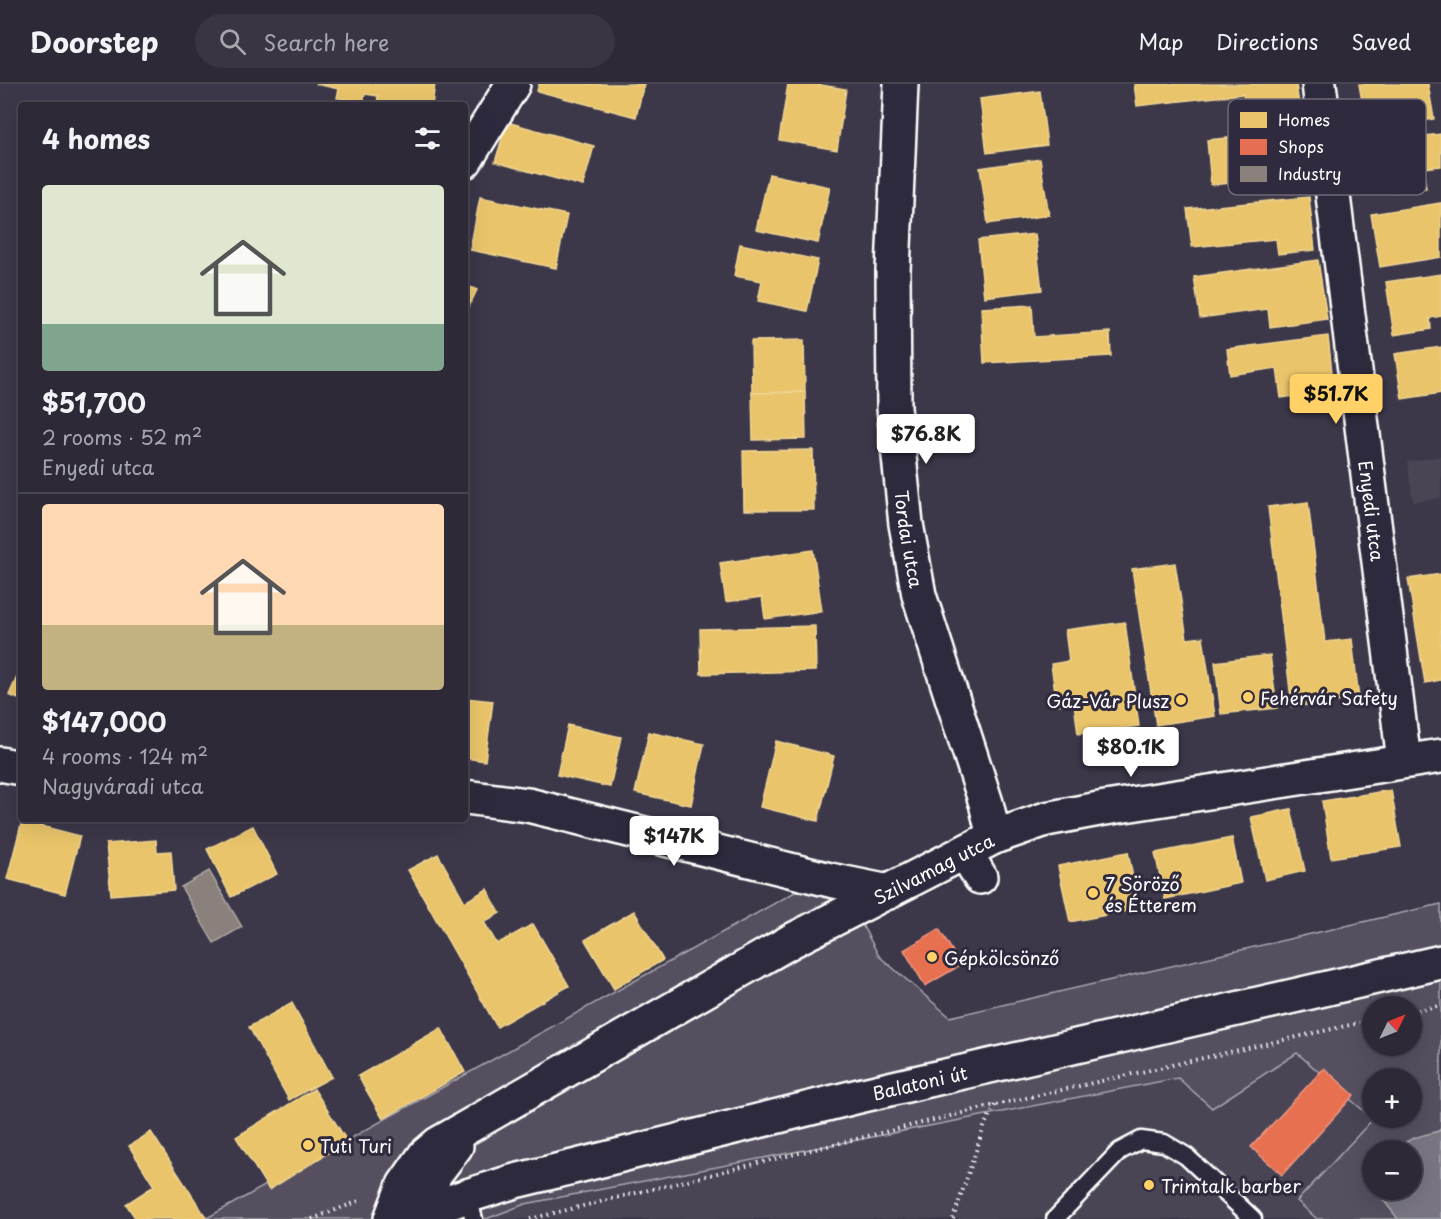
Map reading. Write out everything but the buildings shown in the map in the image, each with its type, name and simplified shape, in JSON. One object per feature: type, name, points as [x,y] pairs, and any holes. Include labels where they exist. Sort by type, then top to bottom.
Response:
[{"type":"street","points":[[468,156],[513,84]]},
{"type":"street","name":"Tordai utca","points":[[901,84],[893,271],[894,408],[906,525],[919,595],[986,802],[994,837]]},
{"type":"street","name":"Enyedi utca","points":[[1319,84],[1321,99]]},
{"type":"street","name":"Enyedi utca","points":[[1333,195],[1404,760]]},
{"type":"street","name":"Szilvamag utca","points":[[391,1219],[404,1185],[425,1155],[438,1144],[793,940],[889,892],[973,865],[994,837],[1046,819],[1099,809],[1441,756]]},
{"type":"street","points":[[0,764],[18,767]]},
{"type":"street","points":[[468,797],[528,805],[830,880],[889,892]]},
{"type":"street","name":"Balatoni út","points":[[415,1214],[470,1207],[536,1176],[847,1099],[1441,962]]},
{"type":"street","name":"Szilvamag utca","points":[[415,1214],[434,1175],[476,1122]]},
{"type":"lane","points":[[1055,1219],[1120,1151],[1141,1140],[1164,1143],[1186,1156],[1253,1219]]},
{"type":"path","points":[[1422,1010],[1441,1005]]},
{"type":"path","points":[[530,1219],[995,1106],[1362,1022]]},
{"type":"path","points":[[953,1219],[985,1124],[995,1106]]},
{"type":"shaded area","points":[[1441,456],[1441,498],[1413,502],[1407,462]]},
{"type":"shaded area","points":[[833,871],[879,956],[950,1017],[1441,904],[1441,1219],[1317,1219],[1297,1201],[1365,1128],[1422,1128],[1422,1068],[1362,1068],[1362,1109],[1297,1053],[1212,1108],[1178,1078],[525,1204],[486,1219],[205,1219]]},
{"type":"shaded area","points":[[1297,1053],[1362,1109],[1362,1128],[1365,1128],[1297,1201],[1317,1219],[486,1219],[525,1204],[1178,1078],[1212,1108]]},
{"type":"shaded area","points":[[1441,1128],[1441,1219],[1398,1219],[1383,1200],[1422,1200],[1422,1140],[1410,1140],[1439,1131]]},
{"type":"place","name":"Fehérvár Safety","points":[[1248,697]]},
{"type":"place","name":"Gáz-Vár Plusz","points":[[1181,700]]},
{"type":"place","name":"7 Söröző és Étterem","points":[[1093,893]]},
{"type":"place","name":"Gépkölcsönző","points":[[932,957]]},
{"type":"place","name":"Tuti Turi","points":[[308,1145]]},
{"type":"place","name":"Trimtalk barber","points":[[1149,1185]]}]
